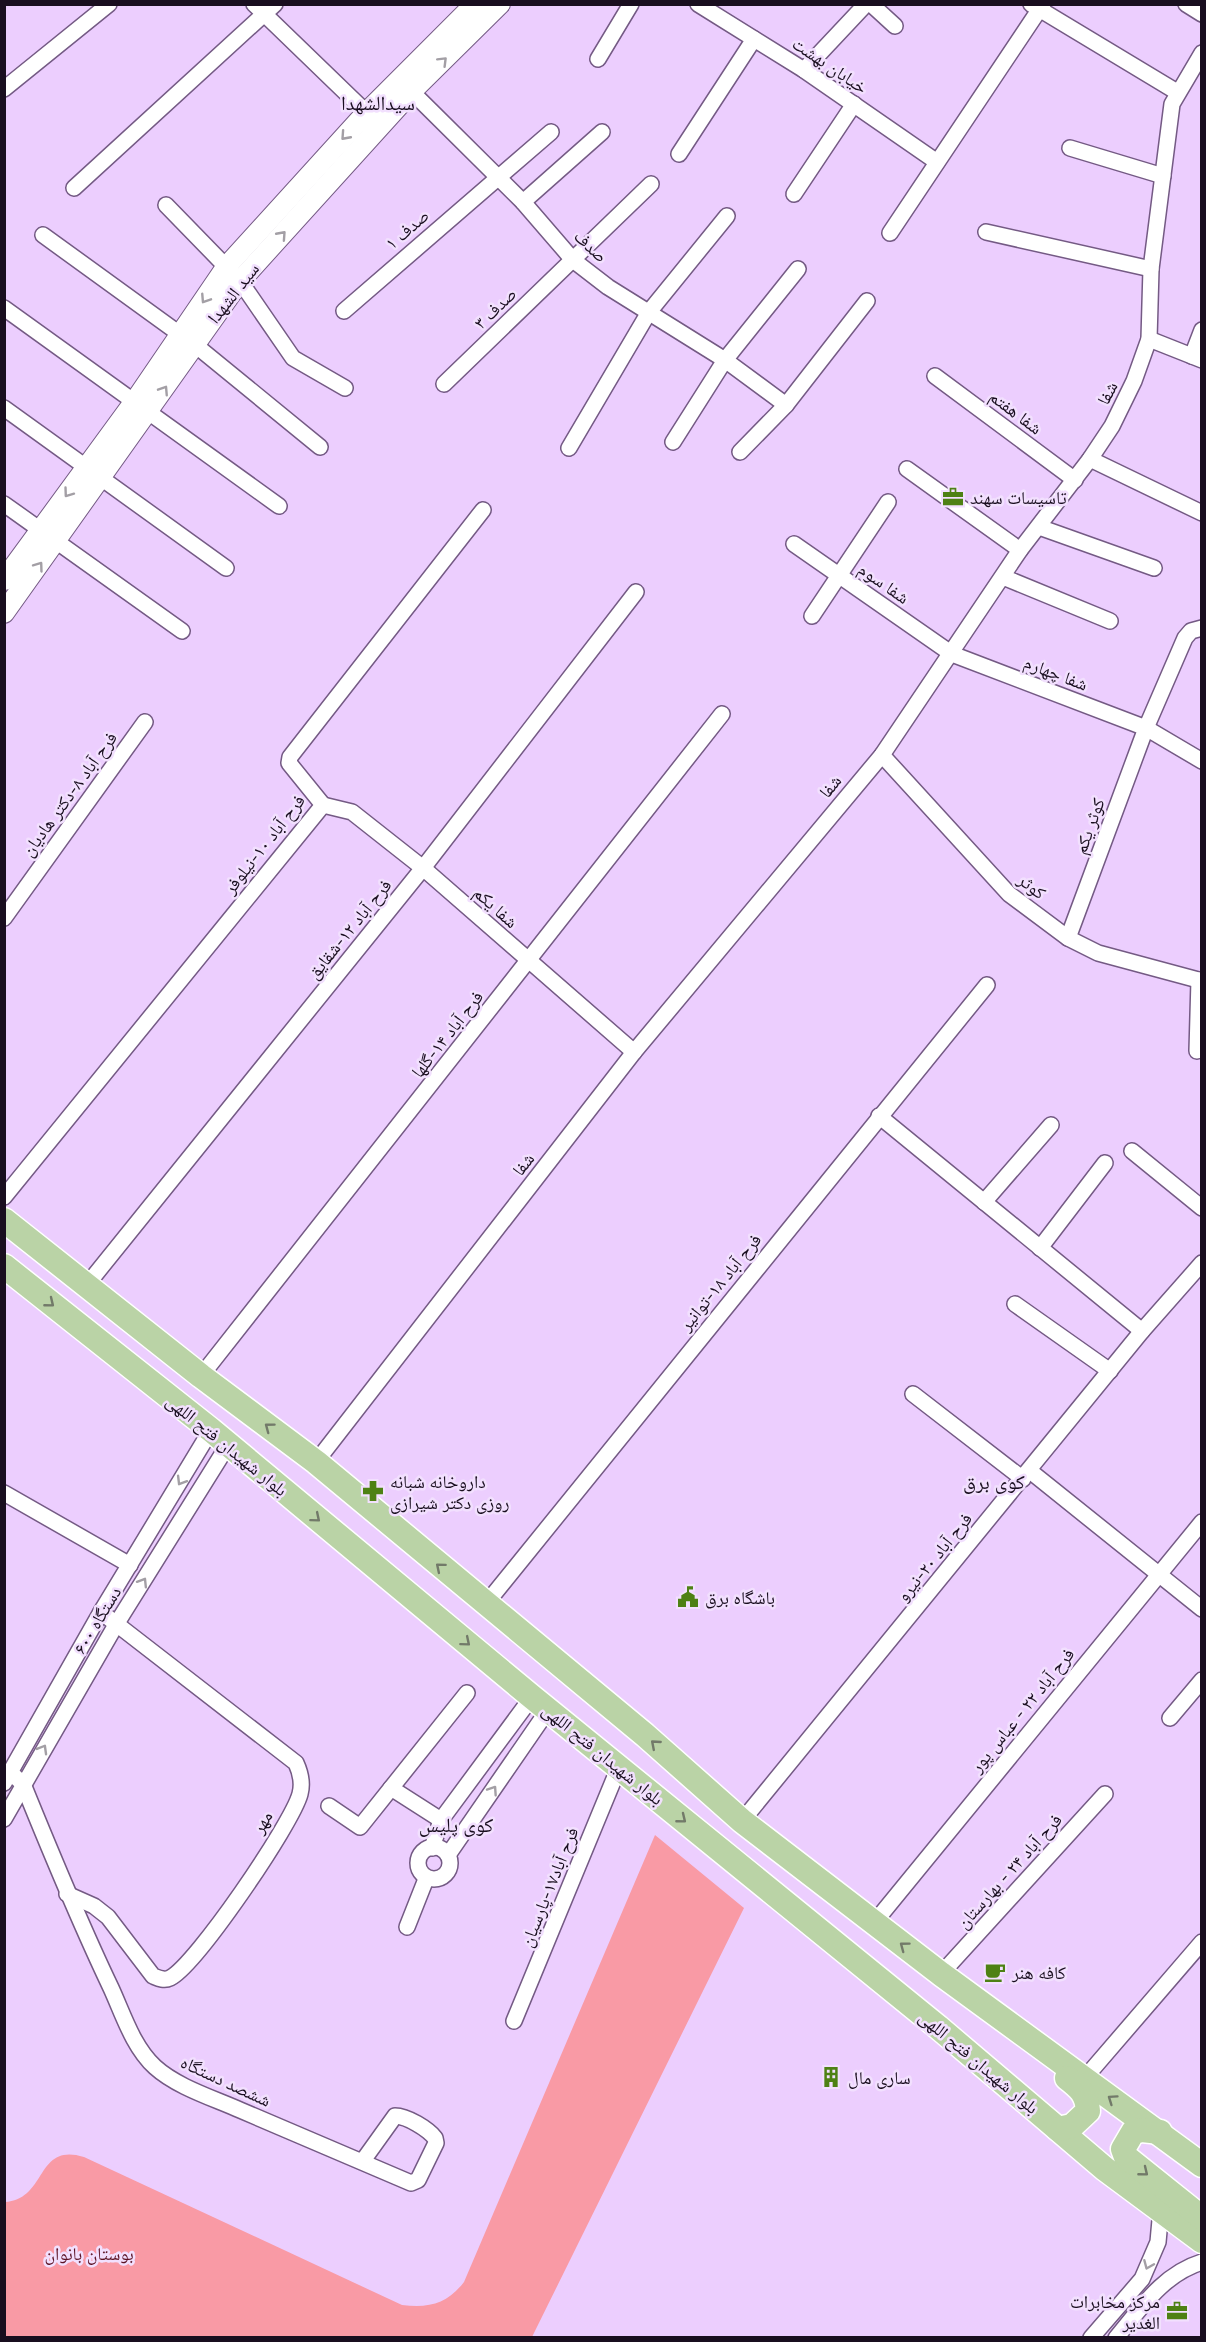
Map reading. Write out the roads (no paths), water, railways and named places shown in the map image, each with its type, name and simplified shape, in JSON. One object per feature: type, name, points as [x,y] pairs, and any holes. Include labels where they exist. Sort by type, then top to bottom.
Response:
[{"type":"main road","name":"بلوار شهیدان فتح اللهی","points":[[4,1220],[201,1376],[316,1462],[485,1605],[645,1735],[742,1821],[941,1974],[1160,2132],[1202,2165]]},
{"type":"main road","name":"بلوار شهیدان فتح اللهی","points":[[4,1266],[220,1438],[540,1703],[938,2027],[1105,2169],[1202,2241]]},
{"type":"main road","points":[[990,2010],[1002,2026],[1083,2090],[1088,2111],[1072,2126],[1058,2129]]},
{"type":"main road","points":[[1160,2132],[1142,2130],[1133,2132],[1123,2149],[1126,2157],[1202,2218]]},
{"type":"street","points":[[4,89],[109,4]]},
{"type":"street","points":[[74,188],[259,10],[275,4]]},
{"type":"street","name":"سید الشهدا","points":[[4,613],[48,537],[188,340],[381,126],[406,85],[475,4]]},
{"type":"street","name":"سید الشهدا","points":[[188,340],[226,266],[367,112],[406,85],[500,4]]},
{"type":"street","points":[[598,58],[631,4]]},
{"type":"street","name":"خیابان بهشت","points":[[698,4],[804,70],[937,162]]},
{"type":"street","points":[[804,70],[869,4],[895,26]]},
{"type":"street","points":[[1186,4],[1202,14]]},
{"type":"street","points":[[890,233],[1038,6],[1177,92]]},
{"type":"street","points":[[259,10],[381,126]]},
{"type":"street","points":[[679,154],[754,39]]},
{"type":"street","name":"شفا","points":[[316,1462],[634,1052],[882,755],[1020,550],[1075,480],[1112,426],[1134,381],[1149,339],[1152,269],[1172,104],[1202,53]]},
{"type":"street","name":"صدف","points":[[406,85],[523,202],[573,260],[608,287],[725,360],[786,405]]},
{"type":"street","points":[[794,194],[854,104]]},
{"type":"street","name":"صدف ۱","points":[[344,311],[497,176],[551,132]]},
{"type":"street","points":[[523,202],[602,132]]},
{"type":"street","points":[[1070,148],[1163,176]]},
{"type":"street","name":"صدف ۳","points":[[444,384],[651,184]]},
{"type":"street","points":[[166,205],[240,281],[293,358],[345,388]]},
{"type":"street","points":[[569,448],[649,312],[727,216]]},
{"type":"street","points":[[986,232],[1152,269]]},
{"type":"street","points":[[43,235],[188,340],[320,447]]},
{"type":"street","points":[[673,442],[725,360],[798,269]]},
{"type":"street","points":[[740,452],[786,405],[867,301]]},
{"type":"street","points":[[4,308],[279,506]]},
{"type":"street","points":[[1149,339],[1197,358],[1202,330]]},
{"type":"street","name":"شفا هفتم","points":[[935,376],[1075,480]]},
{"type":"street","points":[[4,408],[226,568]]},
{"type":"street","points":[[1090,459],[1202,513]]},
{"type":"street","points":[[907,469],[1020,550]]},
{"type":"street","points":[[812,616],[888,502]]},
{"type":"street","points":[[4,504],[182,631]]},
{"type":"street","name":"فرح آباد ۱۰-نیلوفر","points":[[4,1197],[323,805],[289,763],[290,756],[483,510]]},
{"type":"street","points":[[1039,527],[1154,568]]},
{"type":"street","name":"سید الشهدا","points":[[4,580],[48,537]]},
{"type":"street","name":"شفا سوم","points":[[794,544],[952,654]]},
{"type":"street","points":[[1003,577],[1110,621]]},
{"type":"street","name":"فرح آباد ۱۲-شقایق","points":[[86,1286],[423,868],[636,592]]},
{"type":"street","points":[[1146,728],[1185,638],[1191,631],[1202,628]]},
{"type":"street","name":"شفا چهارم","points":[[952,654],[1146,728],[1202,761]]},
{"type":"street","name":"فرح آباد ۱۴-گلها","points":[[201,1376],[722,714]]},
{"type":"street","name":"فرح آباد ۸-دکتر هادیان","points":[[4,918],[145,722]]},
{"type":"street","name":"کوثر یکم","points":[[1068,938],[1146,728]]},
{"type":"street","name":"کوثر","points":[[882,755],[1009,894],[1068,938],[1098,953],[1200,981]]},
{"type":"street","name":"شفا یکم","points":[[323,805],[352,812],[423,868],[634,1052]]},
{"type":"street","points":[[1197,1051],[1200,981]]},
{"type":"street","name":"فرح آباد ۱۸-توانیر","points":[[485,1605],[987,985]]},
{"type":"street","points":[[879,1116],[1142,1331]]},
{"type":"street","points":[[984,1202],[1051,1125]]},
{"type":"street","points":[[1132,1151],[1202,1208]]},
{"type":"street","points":[[1040,1248],[1105,1163]]},
{"type":"street","name":"فرح آباد ۲۰-نیرو","points":[[742,1821],[1142,1331],[1202,1263]]},
{"type":"street","points":[[1015,1304],[1110,1371]]},
{"type":"street","points":[[913,1394],[1026,1475],[1202,1609]]},
{"type":"street","name":"۶۰۰ دستگاه","points":[[8,1778],[101,1612],[130,1565],[220,1438]]},
{"type":"street","name":"۶۰۰ دستگاه","points":[[4,1819],[220,1438]]},
{"type":"street","points":[[4,1493],[130,1565]]},
{"type":"street","name":"فرح آباد ۲۲ - عباس پور","points":[[874,1923],[1157,1574],[1202,1522]]},
{"type":"street","name":"مهر","points":[[67,1894],[100,1910],[153,1976],[160,1979],[169,1978],[192,1960],[278,1835],[300,1796],[301,1774],[296,1763],[101,1612]]},
{"type":"street","points":[[1170,1718],[1202,1680]]},
{"type":"street","points":[[329,1806],[360,1827],[467,1693]]},
{"type":"street","points":[[432,1848],[441,1820],[540,1703]]},
{"type":"street","points":[[448,1855],[540,1703]]},
{"type":"street","name":"فرح آباد۱۷-پارسیان","points":[[514,2021],[619,1767]]},
{"type":"street","points":[[8,1778],[23,1784]]},
{"type":"street","name":"ششصد دستگاه","points":[[23,1784],[67,1894],[132,2034],[155,2067],[183,2084],[362,2162],[414,2182],[436,2143],[435,2138],[416,2124],[401,2116],[395,2116],[362,2162]]},
{"type":"street","points":[[392,1788],[441,1820]]},
{"type":"street","name":"فرح آباد ۲۴ - بهارستان","points":[[941,1974],[1106,1794]]},
{"type":"street","points":[[432,1848],[445,1850],[452,1860],[449,1871],[442,1876],[426,1879],[418,1868],[419,1854],[432,1848]]},
{"type":"street","points":[[407,1927],[426,1879]]},
{"type":"street","points":[[1084,2079],[1202,1942]]},
{"type":"street","points":[[1091,2337],[1142,2279],[1158,2242],[1161,2209]]},
{"type":"street","points":[[1116,2337],[1160,2286],[1182,2269],[1202,2262]]},
{"type":"place","name":"تاسیسات سهند","points":[[953,497]]},
{"type":"place","name":"داروخانه شبانه روزی دکتر شیرازی","points":[[373,1491]]},
{"type":"place","name":"باشگاه برق","points":[[688,1597]]},
{"type":"place","name":"کافه هنر","points":[[995,1972]]},
{"type":"place","name":"ساری مال","points":[[831,2077]]},
{"type":"place","name":"مرکز مخابرات الغدیر","points":[[1177,2311]]},
{"type":"district","name":"سیدالشهدا","points":[[378,102]]},
{"type":"district","name":"کوی برق","points":[[994,1481]]},
{"type":"district","name":"کوی پلیس","points":[[456,1824]]},
{"type":"park label","name":"بوستان بانوان","points":[[89,2253]]}]
